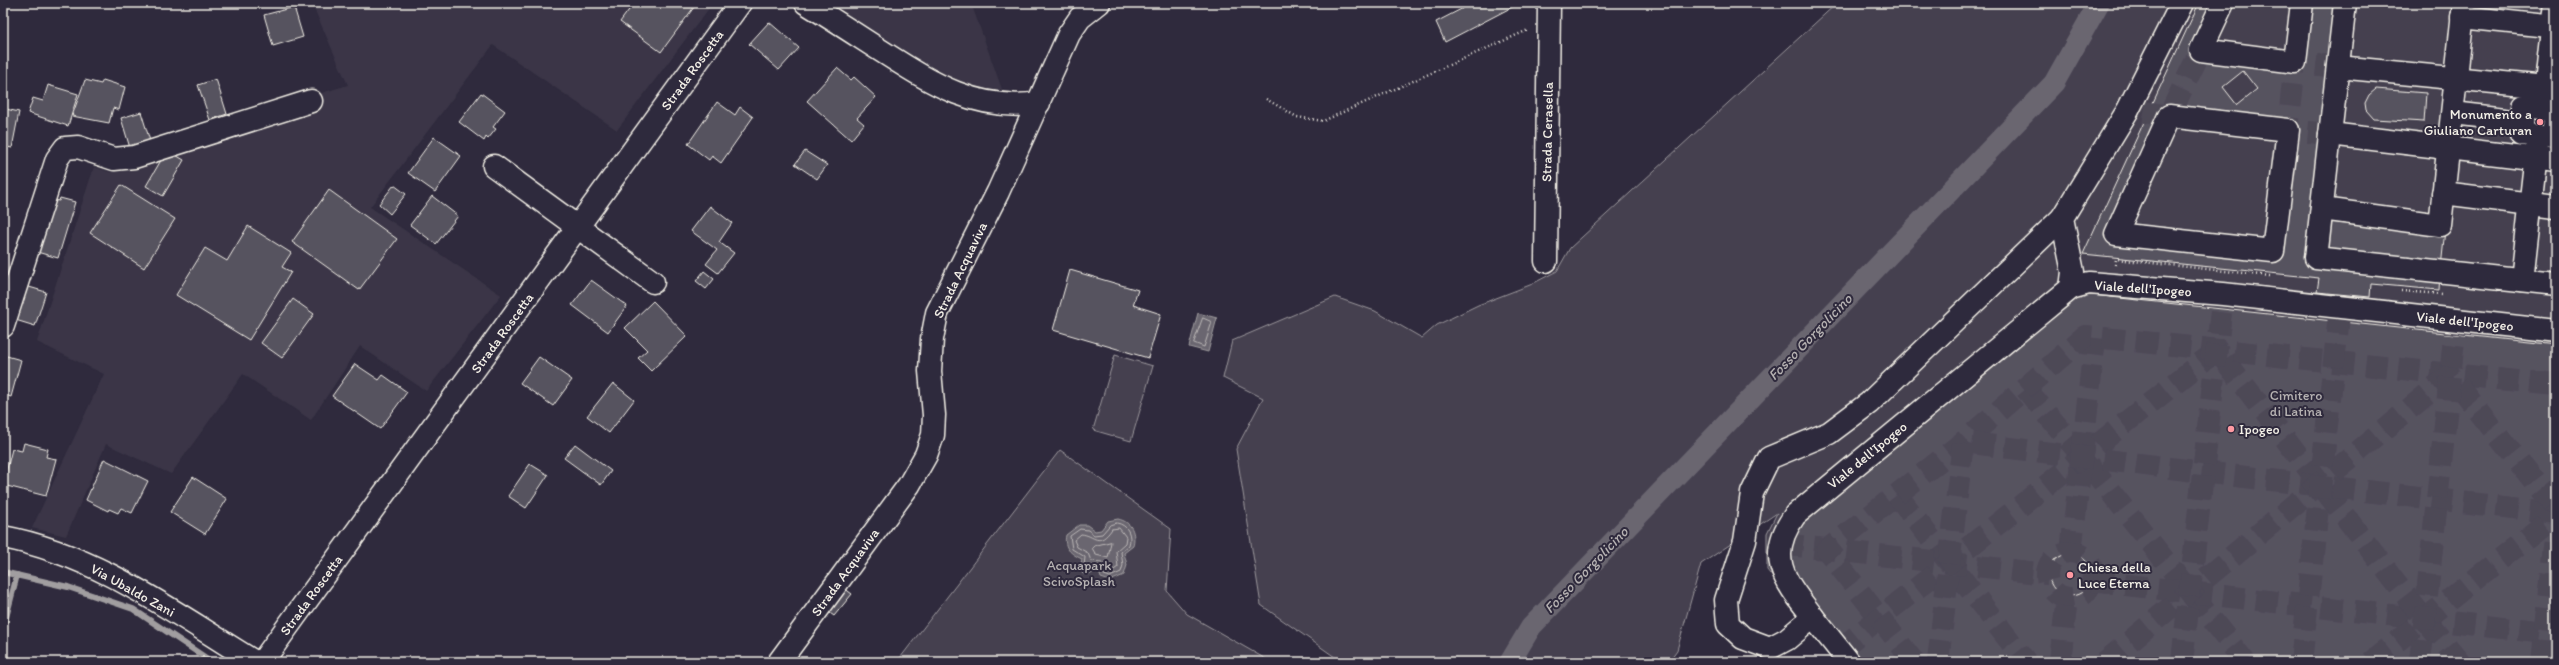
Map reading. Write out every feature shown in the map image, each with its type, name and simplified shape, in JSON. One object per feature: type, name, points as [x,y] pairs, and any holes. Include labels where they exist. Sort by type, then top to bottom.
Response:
[{"type":"street","name":"Strada Roscetta","points":[[262,662],[740,3]]},
{"type":"street","points":[[806,3],[932,83],[972,99],[1016,106],[1039,103]]},
{"type":"street","name":"Strada Acquaviva","points":[[786,660],[909,485],[926,456],[934,425],[930,371],[932,339],[937,313],[998,192],[1074,25],[1099,3]]},
{"type":"street","points":[[1813,617],[1786,640],[1770,648],[1743,638],[1728,624],[1726,600],[1745,541],[1752,493],[1769,458],[1829,433],[1869,403],[2062,218],[2136,111],[2182,3]]},
{"type":"street","points":[[2223,3],[2201,50],[2295,62],[2302,3]]},
{"type":"street","points":[[2345,3],[2316,258],[2556,284]]},
{"type":"street","points":[[2453,113],[2530,129],[2554,138],[2551,88],[2555,3]]},
{"type":"street","points":[[2322,209],[2440,225],[2463,10],[2554,27]]},
{"type":"street","name":"Strada Cerasella","points":[[1546,261],[1548,12]]},
{"type":"street","points":[[2338,67],[2551,88]]},
{"type":"street","points":[[3,326],[57,159],[65,148],[78,147],[114,159],[134,157],[311,101]]},
{"type":"street","points":[[2522,280],[2530,204],[2546,160],[2530,129],[2524,106],[2553,116]]},
{"type":"street","points":[[2169,116],[2288,130],[2273,251],[2116,234],[2169,116]]},
{"type":"street","points":[[2330,134],[2546,160]]},
{"type":"street","points":[[494,166],[653,282]]},
{"type":"street","points":[[2443,193],[2556,207]]},
{"type":"street","points":[[2062,218],[2073,272],[2071,288]]},
{"type":"street","name":"Viale dell'Ipogeo","points":[[1849,662],[1792,590],[1783,575],[1780,559],[1784,529],[1795,515],[2071,288],[2089,283],[2556,331]]},
{"type":"street","name":"Via Ubaldo Zani","points":[[3,537],[47,548],[93,567],[151,598],[255,662]]},
{"type":"path","points":[[1266,99],[1297,117],[1323,121],[1548,12]]},
{"type":"path","points":[[2389,313],[2392,290],[2443,295],[2446,271]]},
{"type":"shaded area","points":[[713,3],[617,130],[493,45],[370,207],[501,295],[426,391],[360,346],[311,420],[243,374],[171,474],[106,444],[66,536],[32,528],[104,374],[37,342],[94,167],[110,172],[321,107],[318,94],[348,85],[312,4]]},
{"type":"shaded area","points":[[821,3],[971,3],[1003,92],[963,90]]},
{"type":"green space","points":[[1837,3],[2556,3],[2556,640],[2554,662],[1828,662],[1834,656],[1767,570],[1767,533],[1777,513],[1701,564],[1677,650],[1668,662],[1342,662],[1261,605],[1236,449],[1263,398],[1223,378],[1232,341],[1335,297],[1375,311],[1422,338],[1437,325],[1478,305],[1530,285],[1557,271],[1570,248]]},
{"type":"green space","points":[[1115,355],[1153,366],[1131,441],[1093,430]]},
{"type":"green space","name":"Acquapark ScivoSplash","points":[[1060,450],[1171,529],[1167,591],[1187,614],[1271,662],[897,662]]},
{"type":"water","points":[[1198,313],[1217,318],[1208,352],[1189,347]]},
{"type":"water","points":[[1118,519],[1123,520],[1130,525],[1134,537],[1133,546],[1124,553],[1127,565],[1124,575],[1110,581],[1101,578],[1098,569],[1091,574],[1083,574],[1080,568],[1082,559],[1074,555],[1067,547],[1065,540],[1066,535],[1079,525],[1087,525],[1095,531],[1101,530],[1108,521]]},
{"type":"building","points":[[634,3],[697,3],[661,52],[620,22]]},
{"type":"building","points":[[1473,3],[1520,3],[1445,42],[1436,22]]},
{"type":"building","points":[[2199,3],[2218,3],[2195,52],[2299,65],[2306,3],[2341,3],[2312,260],[2440,273],[2439,290],[2371,284],[2370,297],[2317,292],[2319,278],[2083,254]],"holes":[[[2243,71],[2257,89],[2237,105],[2223,87]],[[2167,112],[2292,125],[2277,256],[2109,238]]]},
{"type":"building","points":[[294,7],[303,37],[273,46],[264,15]]},
{"type":"building","points":[[769,22],[799,48],[779,70],[749,44]]},
{"type":"building","points":[[837,68],[851,80],[854,77],[876,97],[857,118],[864,124],[851,140],[807,101]]},
{"type":"building","points":[[216,79],[227,114],[210,120],[198,85]]},
{"type":"building","points":[[85,80],[101,84],[103,80],[125,87],[119,110],[113,108],[109,123],[72,116]]},
{"type":"building","points":[[48,85],[78,94],[68,126],[28,113],[33,98],[43,101]]},
{"type":"building","points":[[2376,89],[2426,93],[2424,122],[2374,119],[2366,110],[2365,103],[2369,95]]},
{"type":"building","points":[[481,93],[505,111],[493,127],[496,129],[488,139],[486,137],[484,141],[459,122]]},
{"type":"building","points":[[717,102],[735,115],[740,107],[753,117],[721,163],[712,156],[709,160],[688,144]]},
{"type":"building","points":[[6,109],[19,112],[12,148],[3,146],[3,125]]},
{"type":"building","points":[[141,112],[150,141],[130,148],[121,118]]},
{"type":"building","name":"Monumento a Giuliano Carturan","points":[[2530,113],[2551,116],[2550,130],[2528,128]]},
{"type":"building","points":[[434,137],[461,156],[435,192],[408,173]]},
{"type":"building","points":[[167,150],[184,160],[163,196],[146,186]]},
{"type":"building","points":[[805,151],[827,165],[817,179],[795,164]]},
{"type":"building","points":[[121,185],[175,219],[144,268],[90,233]]},
{"type":"building","points":[[394,185],[406,194],[390,214],[379,204]]},
{"type":"building","points":[[329,190],[397,239],[359,290],[292,242]]},
{"type":"building","points":[[432,196],[458,216],[436,244],[410,225]]},
{"type":"building","points":[[46,198],[59,201],[60,198],[75,202],[58,258],[30,250]]},
{"type":"building","points":[[710,206],[732,223],[719,242],[734,253],[718,273],[706,264],[717,250],[691,231]]},
{"type":"building","points":[[2325,217],[2445,230],[2441,267],[2321,254]]},
{"type":"building","points":[[248,226],[291,253],[282,267],[291,272],[249,340],[176,295],[205,248],[227,261]]},
{"type":"building","points":[[1070,270],[1138,290],[1133,305],[1161,314],[1148,358],[1053,330]]},
{"type":"building","points":[[704,271],[714,279],[706,289],[696,281]]},
{"type":"building","points":[[591,280],[627,306],[608,332],[572,305]]},
{"type":"building","points":[[19,284],[46,292],[35,326],[9,318]]},
{"type":"building","name":"Cimitero di Latina","points":[[2092,295],[2556,345],[2556,640],[2554,662],[1855,662],[1791,581],[1791,527],[2078,296]],"holes":[[[2067,554],[2074,554],[2085,560],[2091,573],[2085,590],[2074,595],[2058,592],[2049,577],[2051,566],[2054,560]]]},
{"type":"building","points":[[293,299],[314,314],[282,358],[261,343]]},
{"type":"building","points":[[653,301],[687,336],[651,371],[638,358],[647,350],[625,328]]},
{"type":"building","points":[[3,355],[21,360],[11,397],[3,394]]},
{"type":"building","points":[[539,357],[572,380],[553,406],[520,383]]},
{"type":"building","points":[[355,364],[379,380],[383,375],[407,392],[380,429],[332,396]]},
{"type":"building","points":[[613,383],[634,400],[609,433],[587,416]]},
{"type":"building","points":[[3,425],[6,425],[3,456]]},
{"type":"building","points":[[24,443],[48,449],[46,457],[56,459],[46,496],[3,485],[12,449],[22,451]]},
{"type":"building","points":[[575,444],[611,471],[601,485],[564,458]]},
{"type":"building","points":[[104,459],[148,481],[132,513],[121,508],[118,513],[109,509],[108,511],[86,500]]},
{"type":"building","points":[[530,464],[548,475],[526,508],[508,496]]},
{"type":"building","points":[[193,477],[227,499],[205,534],[170,512]]},
{"type":"building","name":"Chiesa della Luce Eterna","points":[[2066,554],[2074,554],[2085,560],[2091,571],[2091,579],[2085,590],[2074,596],[2066,596],[2055,590],[2049,579],[2049,571],[2055,560]]},
{"type":"building","points":[[840,585],[852,594],[834,616],[823,608]]},
{"type":"waterway","name":"Fosso Gorgolicino","points":[[1510,662],[1531,627],[2054,83],[2099,3]]},
{"type":"waterway","points":[[3,572],[68,587],[133,609],[212,662]]},
{"type":"waterway","points":[[3,629],[17,575]]},
{"type":"tunnel","points":[[2144,112],[2169,116],[2201,50]]},
{"type":"tunnel","points":[[2330,134],[2288,130],[2295,62],[2338,67]]},
{"type":"tunnel","points":[[2182,662],[2223,294]]},
{"type":"tunnel","points":[[2301,662],[2340,307]]},
{"type":"tunnel","points":[[2420,662],[2456,320]]},
{"type":"tunnel","points":[[1914,662],[1827,550],[1963,442],[2085,336],[2556,385]]},
{"type":"tunnel","points":[[2071,552],[2095,338]]},
{"type":"tunnel","points":[[1839,650],[2217,350],[2424,619],[2460,662]]},
{"type":"tunnel","points":[[2105,662],[2450,375],[2556,509]]},
{"type":"tunnel","points":[[2026,389],[2083,457],[2245,662]]},
{"type":"tunnel","points":[[1938,662],[1963,442],[2202,472],[2556,513]]},
{"type":"tunnel","points":[[1897,495],[2026,662]]},
{"type":"tunnel","points":[[2371,662],[2556,515]]},
{"type":"tunnel","points":[[2542,662],[2556,538]]},
{"type":"tunnel","points":[[1781,544],[2047,574]]},
{"type":"tunnel","points":[[2070,552],[2083,556],[2089,562],[2093,575],[2089,588],[2083,594],[2070,598],[2057,594],[2051,588],[2047,575],[2051,562],[2057,556],[2070,552]]},
{"type":"tunnel","points":[[2092,581],[2546,633]]},
{"type":"tunnel","points":[[2060,662],[2067,597]]},
{"type":"place","name":"Monumento a Giuliano Carturan","points":[[2540,122]]},
{"type":"place","name":"Ipogeo","points":[[2231,429]]},
{"type":"place","name":"Chiesa della Luce Eterna","points":[[2070,575]]}]
